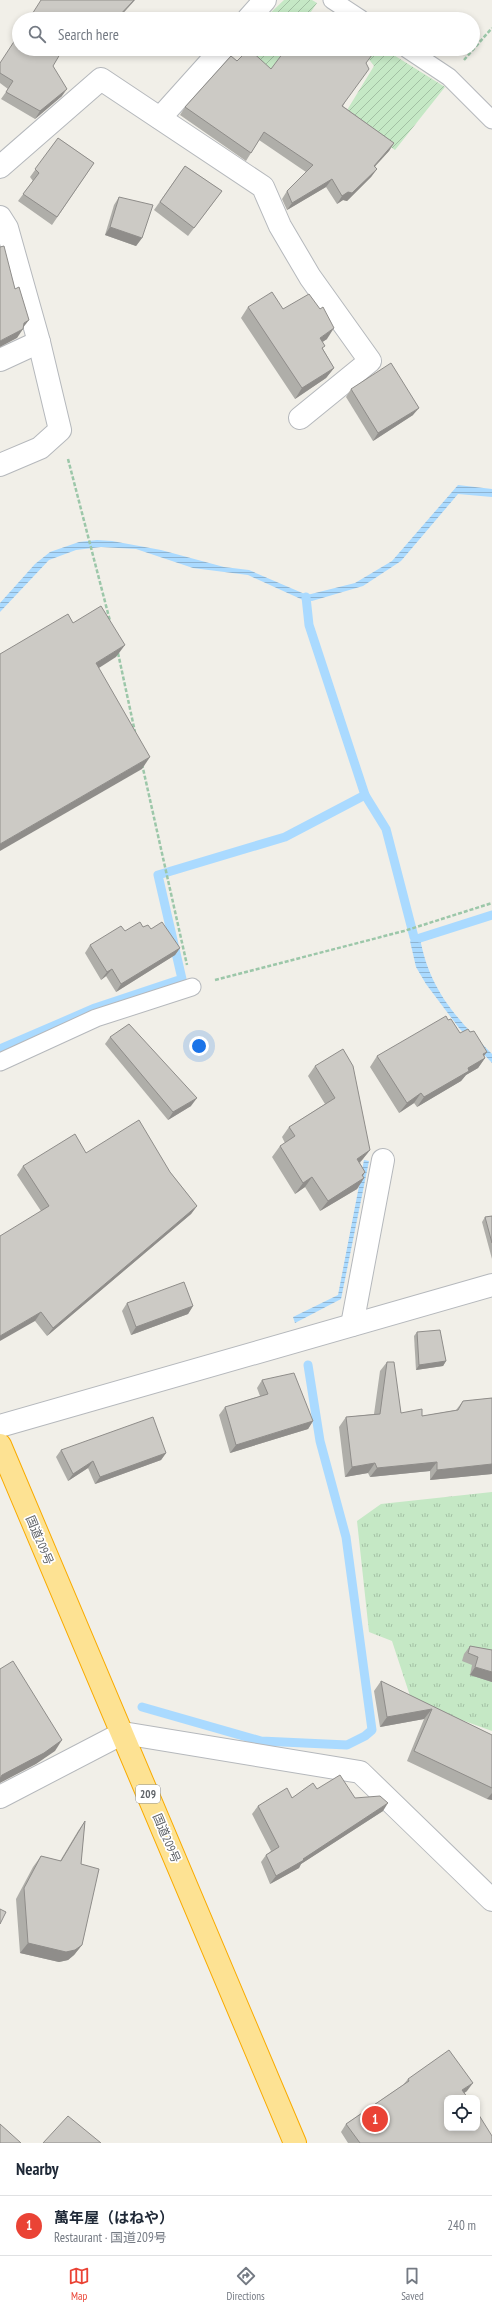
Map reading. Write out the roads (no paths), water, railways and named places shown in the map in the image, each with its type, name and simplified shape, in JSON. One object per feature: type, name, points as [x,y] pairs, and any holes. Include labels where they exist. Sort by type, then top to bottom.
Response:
[{"type":"highway","name":"国道209号","points":[[0,1445],[123,1733],[294,2143]]},
{"type":"street","points":[[255,12],[266,0]]},
{"type":"street","points":[[160,118],[216,56]]},
{"type":"street","points":[[0,167],[101,79],[263,187],[280,226],[307,270],[370,361],[300,418]]},
{"type":"street","points":[[0,217],[7,228],[39,342],[60,430],[40,448],[0,465]]},
{"type":"street","points":[[0,360],[39,342]]},
{"type":"street","points":[[352,1325],[383,1160]]},
{"type":"street","points":[[0,1426],[492,1285]]},
{"type":"street","points":[[0,1797],[123,1733],[360,1772],[492,1900]]},
{"type":"lane","points":[[332,0],[350,12]]},
{"type":"lane","points":[[418,56],[449,77],[492,120]]},
{"type":"lane","points":[[0,1062],[96,1018],[192,987]]},
{"type":"water","points":[[458,485],[492,489],[492,497],[458,494],[401,561],[363,586],[312,601],[303,600],[248,575],[193,568],[136,549],[101,547],[76,550],[49,560],[0,612],[0,603],[35,564],[50,552],[79,542],[97,540],[112,541],[161,550],[224,567],[249,570],[307,595],[355,583],[392,561]]},
{"type":"water","points":[[414,937],[420,938],[424,956],[437,988],[456,1015],[492,1054],[492,1063],[459,1028],[426,984],[416,967],[410,941]]},
{"type":"water","points":[[364,1160],[369,1161],[341,1299],[295,1323],[293,1317],[338,1295]]},
{"type":"waterway","points":[[306,597],[309,625],[365,795]]},
{"type":"waterway","points":[[0,1049],[95,1008],[182,979],[158,875],[285,837],[365,795],[386,829],[414,937]]},
{"type":"waterway","points":[[420,938],[492,915]]},
{"type":"waterway","points":[[142,1707],[261,1741],[347,1745],[365,1736],[372,1730],[346,1537],[320,1441],[308,1365]]},
{"type":"place","name":"萬年屋（はねや）","points":[[375,2119]]}]
